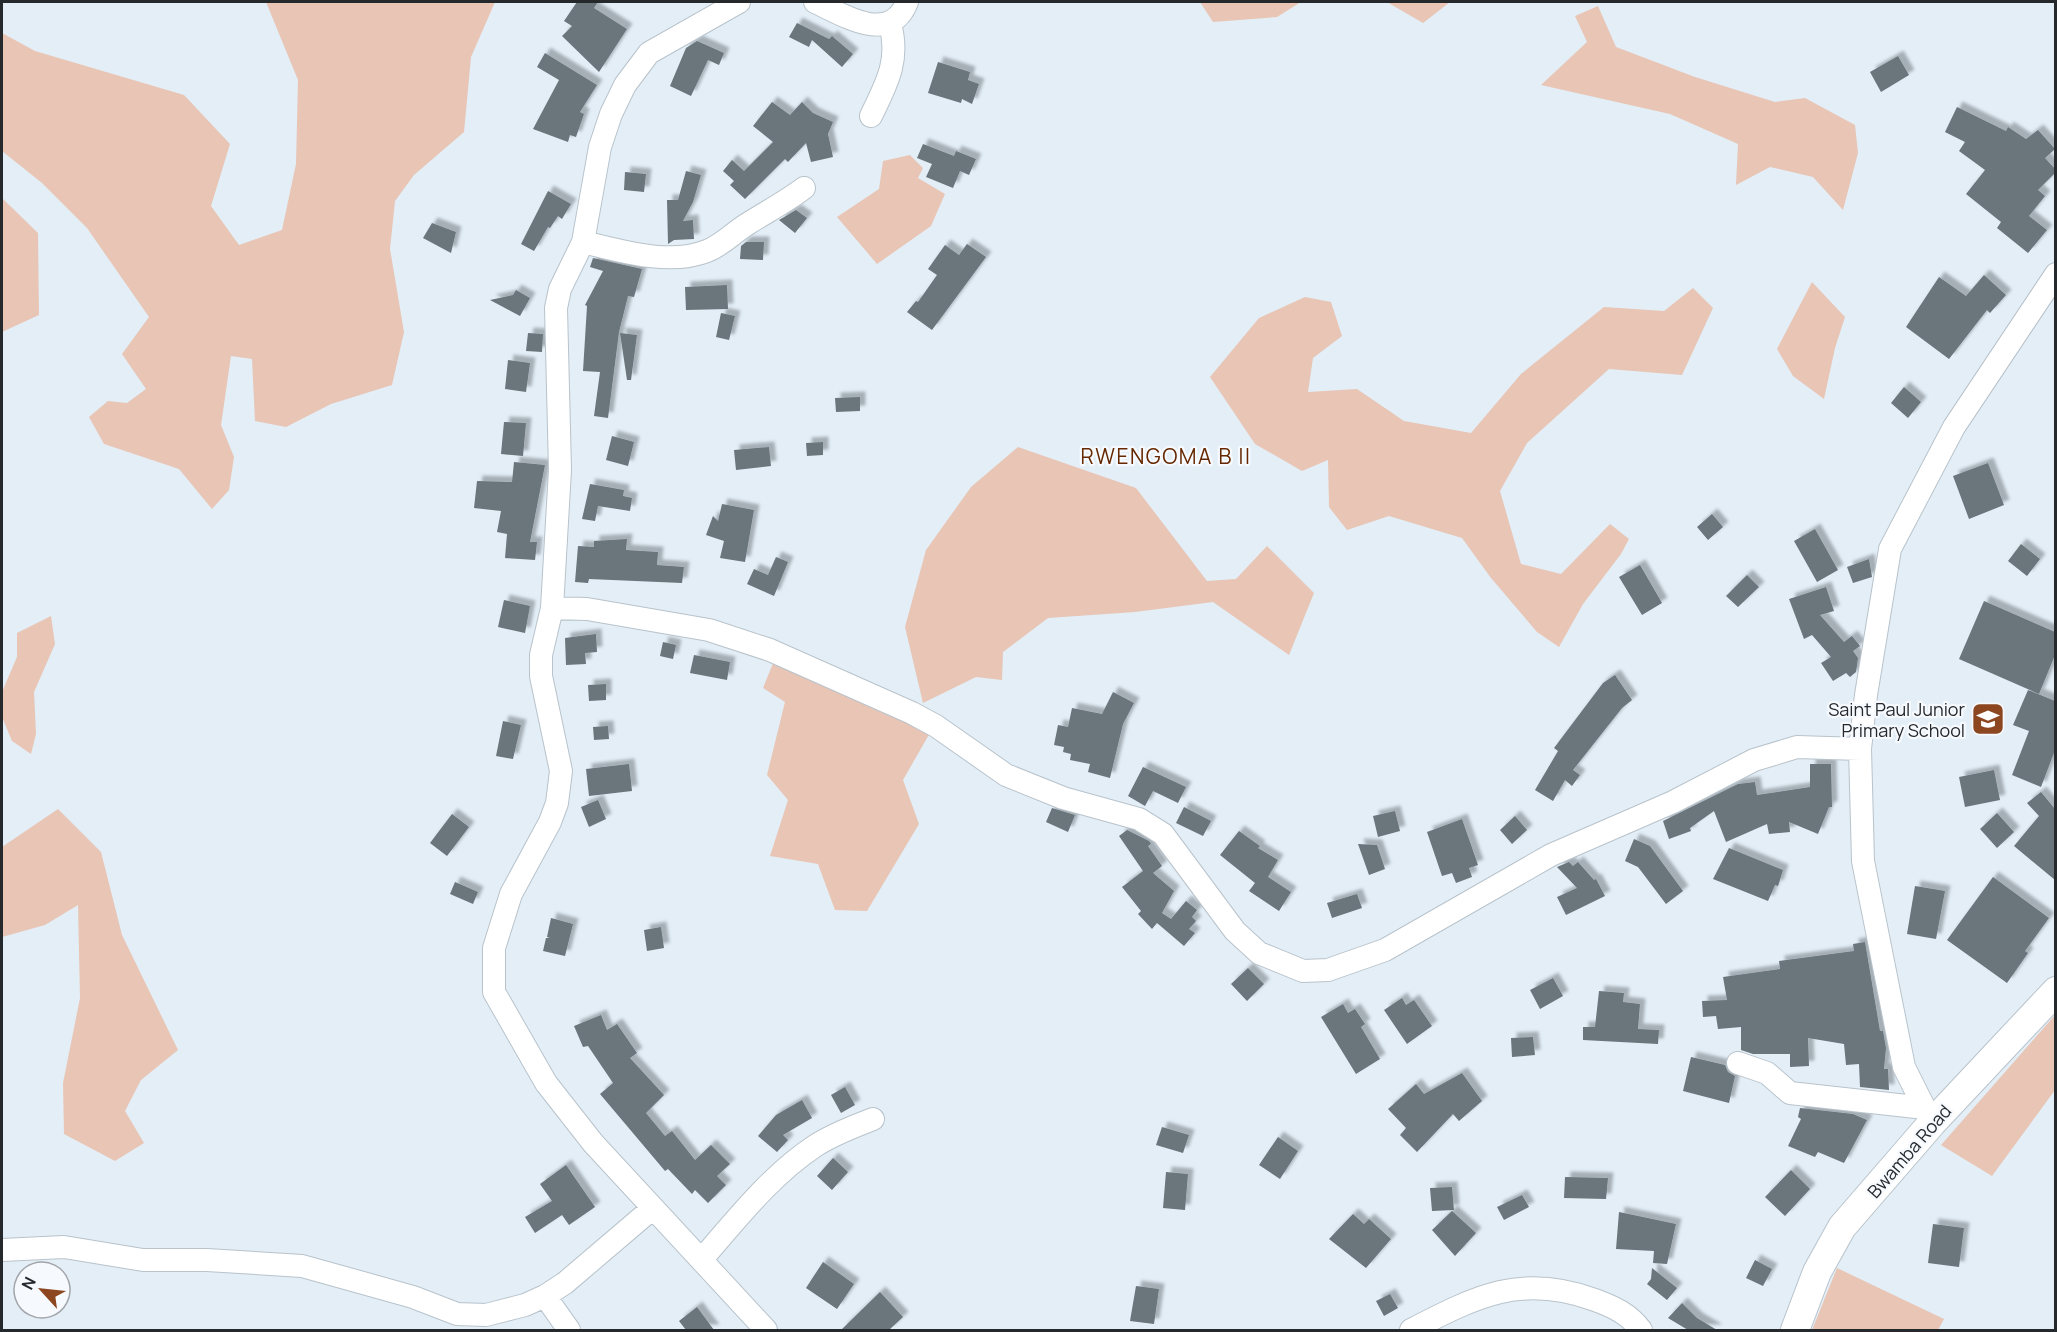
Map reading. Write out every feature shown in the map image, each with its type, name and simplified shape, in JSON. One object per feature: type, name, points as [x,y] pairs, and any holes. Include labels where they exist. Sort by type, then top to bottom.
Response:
[{"type":"main road","name":"Bwamba Road","points":[[1795,1330],[1796,1322],[1817,1272],[1842,1227],[1928,1116],[2055,991]]},
{"type":"street","points":[[739,2],[649,53],[625,85],[611,114],[600,147],[583,242],[560,289],[556,308],[560,470],[552,608],[541,655],[542,676],[561,771],[560,787],[550,822],[511,894],[494,948],[494,992],[546,1083],[593,1143],[766,1330]]},
{"type":"street","points":[[815,2],[859,21],[878,26],[890,24],[899,18],[907,2]]},
{"type":"street","points":[[871,116],[892,66],[896,45],[890,24]]},
{"type":"street","points":[[583,242],[641,254],[674,257],[699,253],[719,245],[747,224],[804,189]]},
{"type":"street","points":[[1928,1116],[1904,1067],[1863,861],[1860,749],[1890,549],[1954,427],[2055,274]]},
{"type":"street","points":[[552,608],[587,609],[710,630],[770,650],[912,713],[936,726],[1006,775],[1064,798],[1139,819],[1163,834],[1235,931],[1259,953],[1303,971],[1328,970],[1385,950],[1551,855],[1673,802],[1754,760],[1797,747],[1860,749]]},
{"type":"street","points":[[1738,1064],[1767,1073],[1790,1093],[1928,1116]]},
{"type":"street","points":[[702,1259],[744,1211],[788,1167],[814,1146],[837,1133],[873,1119]]},
{"type":"street","points":[[2,1250],[64,1247],[143,1260],[207,1260],[302,1266],[357,1280],[456,1314],[486,1316],[525,1305],[545,1296],[565,1283],[653,1208]]},
{"type":"street","points":[[1411,1330],[1477,1297],[1537,1288],[1556,1288],[1612,1307],[1626,1314],[1641,1330]]},
{"type":"street","points":[[545,1296],[569,1330]]},
{"type":"shaded area","points":[[266,2],[495,2],[471,57],[464,132],[414,175],[395,201],[390,249],[404,332],[392,385],[331,404],[286,427],[255,421],[252,359],[231,356],[221,425],[234,457],[229,490],[212,509],[179,469],[104,444],[89,417],[108,401],[127,403],[146,389],[122,354],[149,317],[87,228],[42,183],[2,151],[2,33],[35,51],[184,95],[230,144],[211,206],[239,245],[282,230],[296,164],[298,80]]},
{"type":"shaded area","points":[[1200,2],[1301,2],[1277,17],[1213,22]]},
{"type":"shaded area","points":[[1387,2],[1450,2],[1423,23]]},
{"type":"shaded area","points":[[1598,6],[1616,47],[1695,77],[1775,102],[1805,98],[1855,125],[1858,153],[1843,210],[1813,177],[1770,167],[1736,185],[1738,144],[1670,114],[1541,85],[1587,42],[1575,16]]},
{"type":"shaded area","points":[[910,155],[923,168],[918,178],[945,194],[931,226],[877,264],[837,217],[879,189],[883,161]]},
{"type":"shaded area","points":[[2,198],[38,233],[39,315],[2,332]]},
{"type":"shaded area","points":[[1812,282],[1845,317],[1835,348],[1824,399],[1793,376],[1777,349]]},
{"type":"shaded area","points":[[1693,288],[1713,308],[1682,375],[1609,369],[1527,443],[1500,491],[1521,564],[1561,574],[1610,524],[1629,539],[1621,554],[1583,604],[1559,647],[1537,632],[1491,578],[1462,538],[1389,516],[1347,530],[1329,507],[1328,460],[1302,471],[1255,444],[1210,377],[1259,318],[1305,297],[1331,302],[1342,336],[1313,358],[1308,392],[1357,389],[1404,421],[1471,433],[1521,374],[1604,307],[1664,311]]},
{"type":"shaded area","points":[[1018,447],[1136,488],[1207,581],[1236,579],[1267,546],[1314,593],[1289,655],[1213,602],[1135,612],[1048,618],[1003,652],[1002,680],[976,677],[923,703],[905,627],[926,550],[971,487]]},
{"type":"shaded area","points":[[51,616],[55,644],[34,692],[36,734],[31,754],[12,741],[2,717],[2,692],[17,657],[17,633]]},
{"type":"shaded area","points":[[780,646],[935,724],[903,780],[919,824],[867,911],[835,910],[818,864],[770,856],[788,800],[767,775],[785,702],[763,688]]},
{"type":"shaded area","points":[[58,809],[101,852],[122,935],[178,1050],[141,1080],[125,1111],[144,1143],[115,1161],[64,1134],[63,1083],[80,998],[78,905],[45,925],[2,937],[2,847]]},
{"type":"shaded area","points":[[2055,1015],[2055,1090],[1992,1176],[1941,1145]]},
{"type":"shaded area","points":[[1837,1268],[1944,1319],[1938,1330],[1812,1330]]},
{"type":"building","points":[[577,2],[598,2],[594,8],[627,29],[599,72],[562,36],[572,26],[564,21]]},
{"type":"building","points":[[797,23],[829,39],[832,36],[853,54],[842,67],[812,40],[809,47],[789,37]]},
{"type":"building","points":[[697,41],[724,53],[719,65],[708,60],[691,96],[670,86],[686,48]]},
{"type":"building","points":[[545,53],[597,85],[580,112],[584,114],[576,137],[570,135],[568,142],[533,129],[559,80],[537,67]]},
{"type":"building","points":[[1898,56],[1909,75],[1881,92],[1870,72]]},
{"type":"building","points":[[938,62],[970,72],[968,80],[979,84],[972,104],[962,99],[961,103],[928,93]]},
{"type":"building","points":[[772,102],[790,115],[802,102],[813,113],[833,122],[828,134],[833,157],[811,162],[806,143],[788,162],[785,159],[745,199],[730,185],[734,181],[723,171],[732,160],[744,171],[773,142],[753,126]]},
{"type":"building","points":[[1957,107],[2006,131],[2008,127],[2026,139],[2038,130],[2055,149],[2045,158],[2055,169],[2055,173],[2038,190],[2045,196],[2029,216],[2047,230],[2028,253],[1997,228],[2001,222],[1966,194],[1985,170],[1959,151],[1965,142],[1945,132]]},
{"type":"building","points":[[923,144],[954,156],[956,151],[976,159],[969,175],[960,171],[953,188],[926,177],[932,164],[917,158]]},
{"type":"building","points":[[686,171],[701,175],[693,202],[683,221],[693,220],[694,239],[674,240],[668,244],[667,200],[678,200]]},
{"type":"building","points":[[625,172],[646,174],[644,192],[624,190]]},
{"type":"building","points":[[548,191],[571,204],[562,219],[558,216],[550,228],[548,227],[534,251],[521,244]]},
{"type":"building","points":[[796,210],[807,218],[795,233],[779,220]]},
{"type":"building","points":[[432,223],[456,232],[451,253],[423,238]]},
{"type":"building","points":[[746,242],[764,242],[763,260],[740,259],[741,246]]},
{"type":"building","points":[[967,244],[986,257],[932,330],[907,312],[916,301],[918,302],[937,275],[928,269],[945,245],[959,255]]},
{"type":"building","points":[[593,258],[642,269],[634,297],[628,296],[619,332],[608,418],[594,416],[600,372],[583,371],[587,306],[585,305],[603,271],[590,267]]},
{"type":"building","points":[[1984,275],[2006,295],[1990,313],[1987,310],[1949,359],[1906,327],[1939,277],[1966,296]]},
{"type":"building","points":[[727,285],[728,309],[686,310],[685,287]]},
{"type":"building","points":[[516,290],[530,298],[520,316],[490,300],[513,295]]},
{"type":"building","points":[[721,313],[735,316],[729,340],[716,337]]},
{"type":"building","points":[[528,333],[543,334],[542,352],[526,351]]},
{"type":"building","points":[[620,333],[637,335],[631,380],[627,380]]},
{"type":"building","points":[[508,360],[530,363],[526,392],[505,389]]},
{"type":"building","points":[[1904,387],[1921,402],[1908,418],[1891,403]]},
{"type":"building","points":[[860,397],[860,411],[836,412],[835,398]]},
{"type":"building","points":[[504,422],[526,423],[523,456],[501,454]]},
{"type":"building","points":[[612,436],[634,442],[628,466],[606,460]]},
{"type":"building","points":[[823,442],[823,455],[807,456],[806,443]]},
{"type":"building","points":[[769,447],[771,466],[736,470],[734,450]]},
{"type":"building","points":[[514,462],[545,465],[530,542],[537,542],[535,560],[505,558],[507,534],[497,532],[501,511],[474,508],[477,481],[512,482]]},
{"type":"building","points":[[1988,463],[2004,505],[1969,519],[1953,476]]},
{"type":"building","points":[[590,484],[624,490],[623,496],[632,498],[630,511],[598,506],[595,521],[582,519]]},
{"type":"building","points":[[722,504],[754,510],[745,562],[720,558],[724,541],[706,535],[713,516],[718,521]]},
{"type":"building","points":[[1712,514],[1723,527],[1708,540],[1697,527]]},
{"type":"building","points":[[1815,529],[1838,570],[1817,582],[1794,541]]},
{"type":"building","points":[[627,539],[626,550],[658,552],[657,565],[684,567],[682,583],[589,579],[588,583],[575,582],[578,546],[594,547],[594,541]]},
{"type":"building","points":[[2021,544],[2040,559],[2027,576],[2008,561]]},
{"type":"building","points":[[776,557],[788,562],[774,596],[747,584],[754,569],[768,575]]},
{"type":"building","points":[[1869,559],[1872,577],[1853,583],[1847,567]]},
{"type":"building","points":[[1640,565],[1662,603],[1642,615],[1619,577]]},
{"type":"building","points":[[1747,575],[1759,587],[1738,607],[1726,596]]},
{"type":"building","points":[[1826,587],[1834,611],[1820,615],[1844,642],[1852,636],[1860,646],[1853,651],[1858,658],[1856,672],[1850,677],[1846,673],[1833,681],[1821,663],[1831,657],[1812,635],[1804,639],[1789,599]]},
{"type":"building","points":[[504,600],[530,606],[525,633],[498,627]]},
{"type":"building","points":[[1984,601],[2055,632],[2055,655],[2039,694],[1959,659]]},
{"type":"building","points":[[596,634],[597,652],[585,653],[586,664],[566,665],[565,638]]},
{"type":"building","points":[[663,642],[676,645],[673,659],[660,656]]},
{"type":"building","points":[[694,655],[730,662],[727,680],[690,673]]},
{"type":"building","points":[[1615,675],[1632,700],[1622,708],[1573,770],[1580,775],[1572,786],[1565,780],[1553,801],[1535,790],[1558,751],[1554,748],[1603,683]]},
{"type":"building","points":[[606,684],[606,700],[589,701],[588,685]]},
{"type":"building","points":[[2028,690],[2055,701],[2055,750],[2041,787],[2012,775],[2029,731],[2013,725]]},
{"type":"building","points":[[1113,692],[1134,703],[1123,724],[1110,778],[1088,772],[1090,764],[1070,760],[1071,754],[1063,752],[1064,747],[1054,745],[1058,725],[1068,727],[1072,708],[1102,714]]},
{"type":"building","points":[[503,721],[521,725],[513,759],[496,756]]},
{"type":"building","points":[[608,726],[609,739],[594,740],[593,727]]},
{"type":"building","points":[[629,764],[632,791],[589,796],[586,769]]},
{"type":"building","points":[[1810,764],[1831,764],[1832,807],[1829,807],[1818,834],[1789,822],[1790,832],[1769,834],[1767,824],[1726,842],[1714,811],[1690,828],[1691,831],[1669,839],[1663,821],[1738,784],[1755,782],[1757,795],[1810,787]]},
{"type":"building","points":[[1143,767],[1186,787],[1178,803],[1153,791],[1145,806],[1128,796]]},
{"type":"building","points":[[1994,770],[2000,800],[1965,807],[1959,777]]},
{"type":"building","points":[[2041,792],[2055,809],[2055,880],[2014,846],[2039,816],[2027,803]]},
{"type":"building","points":[[598,800],[606,819],[589,827],[581,807]]},
{"type":"building","points":[[1184,807],[1211,821],[1203,836],[1176,823]]},
{"type":"building","points":[[1052,808],[1075,815],[1068,832],[1046,822]]},
{"type":"building","points":[[1395,811],[1400,831],[1378,837],[1373,816]]},
{"type":"building","points":[[1997,813],[2014,832],[1997,848],[1980,829]]},
{"type":"building","points":[[452,814],[469,827],[447,856],[430,843]]},
{"type":"building","points":[[1515,816],[1527,830],[1512,844],[1500,830]]},
{"type":"building","points":[[1462,819],[1478,865],[1469,868],[1472,877],[1456,883],[1452,873],[1442,876],[1427,832]]},
{"type":"building","points":[[1127,830],[1149,841],[1151,844],[1148,846],[1162,866],[1153,873],[1174,891],[1162,913],[1171,919],[1186,901],[1197,910],[1192,917],[1196,921],[1189,929],[1195,933],[1184,946],[1157,923],[1152,929],[1138,914],[1141,911],[1122,887],[1143,871],[1119,836]]},
{"type":"building","points":[[1239,831],[1260,846],[1258,848],[1278,860],[1268,877],[1291,892],[1279,911],[1249,891],[1255,883],[1220,855]]},
{"type":"building","points":[[1634,839],[1650,846],[1683,891],[1666,904],[1638,867],[1625,861]]},
{"type":"building","points":[[1358,844],[1377,845],[1385,869],[1369,875]]},
{"type":"building","points":[[1729,848],[1783,870],[1778,886],[1775,885],[1768,901],[1713,879]]},
{"type":"building","points":[[1569,862],[1573,866],[1578,862],[1594,880],[1596,879],[1605,896],[1566,915],[1557,897],[1577,888],[1557,867]]},
{"type":"building","points":[[1993,877],[2049,918],[2025,951],[2028,953],[2007,983],[1947,940]]},
{"type":"building","points":[[455,882],[478,892],[473,904],[450,894]]},
{"type":"building","points":[[1915,886],[1945,891],[1936,939],[1907,934]]},
{"type":"building","points":[[1357,894],[1362,908],[1332,918],[1327,903]]},
{"type":"building","points":[[551,918],[573,924],[565,956],[543,951],[546,938],[550,938],[547,937]]},
{"type":"building","points":[[661,927],[664,948],[647,951],[644,930]]},
{"type":"building","points":[[1865,942],[1880,1031],[1883,1031],[1886,1048],[1884,1069],[1888,1069],[1889,1090],[1860,1087],[1859,1064],[1846,1065],[1844,1044],[1808,1038],[1809,1066],[1790,1067],[1790,1054],[1753,1054],[1741,1050],[1741,1027],[1718,1029],[1716,1016],[1703,1017],[1702,1001],[1727,1000],[1723,977],[1780,969],[1779,961],[1854,951],[1853,944]]},
{"type":"building","points":[[1248,968],[1264,984],[1247,1001],[1231,984]]},
{"type":"building","points":[[1553,978],[1563,996],[1540,1009],[1530,990]]},
{"type":"building","points":[[1599,991],[1624,993],[1623,1002],[1640,1004],[1638,1029],[1659,1030],[1658,1044],[1583,1040],[1583,1027],[1595,1027]]},
{"type":"building","points":[[1402,998],[1406,1005],[1414,1000],[1432,1026],[1407,1044],[1384,1010]]},
{"type":"building","points":[[1343,1004],[1348,1013],[1355,1009],[1365,1024],[1361,1027],[1380,1059],[1356,1074],[1321,1017]]},
{"type":"building","points":[[601,1015],[607,1030],[617,1024],[637,1053],[630,1058],[664,1095],[646,1113],[665,1136],[672,1131],[695,1160],[711,1145],[730,1164],[717,1176],[726,1185],[708,1203],[695,1190],[692,1194],[668,1169],[665,1171],[600,1094],[613,1083],[588,1046],[583,1047],[574,1026]]},
{"type":"building","points":[[1533,1037],[1535,1055],[1512,1057],[1511,1038]]},
{"type":"building","points":[[1691,1057],[1725,1065],[1728,1072],[1735,1076],[1729,1103],[1683,1091]]},
{"type":"building","points":[[1462,1073],[1482,1101],[1459,1121],[1453,1114],[1417,1152],[1400,1135],[1406,1128],[1388,1109],[1416,1084],[1424,1094]]},
{"type":"building","points":[[845,1087],[855,1105],[841,1113],[831,1095]]},
{"type":"building","points":[[802,1100],[812,1118],[783,1135],[788,1140],[777,1152],[758,1136],[776,1115]]},
{"type":"building","points":[[1800,1108],[1853,1114],[1867,1120],[1844,1163],[1818,1152],[1815,1157],[1788,1146],[1801,1119],[1798,1117]]},
{"type":"building","points":[[1162,1127],[1189,1135],[1183,1153],[1156,1145]]},
{"type":"building","points":[[1278,1137],[1298,1151],[1280,1179],[1259,1165]]},
{"type":"building","points":[[833,1158],[848,1172],[832,1190],[817,1176]]},
{"type":"building","points":[[566,1165],[595,1207],[569,1225],[562,1215],[535,1233],[525,1217],[552,1201],[540,1184]]},
{"type":"building","points":[[1791,1170],[1810,1189],[1785,1216],[1765,1197]]},
{"type":"building","points":[[1166,1172],[1188,1174],[1185,1210],[1163,1208]]},
{"type":"building","points":[[1565,1177],[1608,1178],[1606,1199],[1564,1198]]},
{"type":"building","points":[[1452,1187],[1454,1210],[1432,1211],[1430,1188]]},
{"type":"building","points":[[1522,1195],[1529,1207],[1504,1220],[1497,1207]]},
{"type":"building","points":[[1452,1211],[1476,1233],[1455,1256],[1432,1230]]},
{"type":"building","points":[[1619,1212],[1676,1224],[1667,1264],[1653,1263],[1654,1251],[1616,1249]]},
{"type":"building","points":[[1353,1214],[1364,1224],[1369,1219],[1391,1239],[1366,1268],[1329,1239]]},
{"type":"building","points":[[1933,1224],[1964,1228],[1959,1267],[1928,1263]]},
{"type":"building","points":[[1755,1260],[1772,1269],[1763,1286],[1746,1278]]},
{"type":"building","points":[[823,1262],[854,1284],[837,1309],[806,1288]]},
{"type":"building","points":[[1652,1268],[1677,1288],[1667,1300],[1647,1284],[1651,1279]]},
{"type":"building","points":[[1136,1286],[1159,1289],[1154,1324],[1130,1321]]},
{"type":"building","points":[[880,1292],[903,1317],[889,1330],[841,1330]]},
{"type":"building","points":[[1390,1294],[1398,1308],[1384,1316],[1376,1301]]},
{"type":"building","points":[[1682,1303],[1697,1318],[1717,1330],[1688,1330],[1668,1318]]},
{"type":"building","points":[[697,1307],[714,1330],[686,1330],[679,1321]]},
{"type":"place","name":"Saint Paul Junior Primary School","points":[[1988,719]]},
{"type":"district","name":"RWENGOMA B II","points":[[1166,456]]}]
